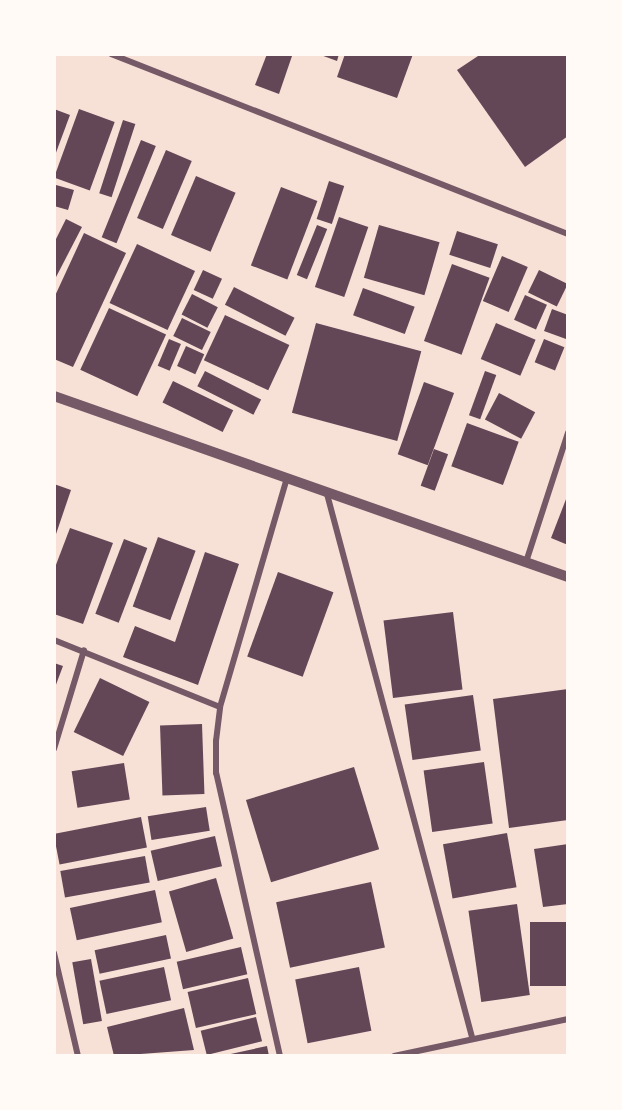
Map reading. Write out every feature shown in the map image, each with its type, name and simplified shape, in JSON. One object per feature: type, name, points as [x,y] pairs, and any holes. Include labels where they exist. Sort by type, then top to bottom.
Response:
[{"type":"street","points":[[111,54],[568,234]]},
{"type":"street","points":[[54,396],[568,577]]},
{"type":"street","points":[[526,562],[568,433]]},
{"type":"street","points":[[280,1056],[216,773],[220,707],[287,477]]},
{"type":"street","points":[[327,494],[472,1037]]},
{"type":"street","points":[[54,640],[84,650],[220,707]]},
{"type":"street","points":[[54,749],[84,650]]},
{"type":"street","points":[[54,952],[78,1056]]},
{"type":"street","points":[[394,1056],[472,1037],[568,1019]]},
{"type":"building","points":[[267,54],[292,56],[279,94],[255,85]]},
{"type":"building","points":[[318,54],[339,54],[337,61]]},
{"type":"building","points":[[345,54],[413,54],[397,98],[337,77]]},
{"type":"building","points":[[481,54],[568,54],[568,136],[525,167],[457,70]]},
{"type":"building","points":[[54,109],[70,115],[54,158]]},
{"type":"building","points":[[79,109],[115,122],[90,191],[54,178]]},
{"type":"building","points":[[123,120],[135,124],[112,197],[99,193]]},
{"type":"building","points":[[141,140],[156,146],[117,243],[102,237]]},
{"type":"building","points":[[166,150],[192,161],[163,229],[137,218]]},
{"type":"building","points":[[196,176],[236,193],[211,252],[171,235]]},
{"type":"building","points":[[329,181],[344,186],[332,224],[317,219]]},
{"type":"building","points":[[56,185],[74,190],[68,210],[54,206]]},
{"type":"building","points":[[281,187],[317,201],[287,279],[251,265]]},
{"type":"building","points":[[339,217],[368,227],[344,297],[315,287]]},
{"type":"building","points":[[66,219],[82,227],[54,281],[54,243]]},
{"type":"building","points":[[317,225],[327,229],[307,279],[297,275]]},
{"type":"building","points":[[379,225],[440,242],[424,295],[364,278]]},
{"type":"building","points":[[457,231],[498,244],[490,268],[449,255]]},
{"type":"building","points":[[84,233],[126,253],[73,367],[54,359],[54,298]]},
{"type":"building","points":[[137,244],[195,271],[168,330],[110,303]]},
{"type":"building","points":[[502,256],[528,267],[509,312],[483,301]]},
{"type":"building","points":[[452,264],[490,278],[462,355],[424,341]]},
{"type":"building","points":[[203,270],[222,279],[213,299],[194,290]]},
{"type":"building","points":[[539,270],[568,284],[557,306],[528,292]]},
{"type":"building","points":[[234,287],[295,318],[286,336],[225,305]]},
{"type":"building","points":[[363,288],[415,307],[405,334],[353,315]]},
{"type":"building","points":[[192,294],[218,307],[207,328],[182,314]]},
{"type":"building","points":[[525,295],[547,305],[536,329],[514,320]]},
{"type":"building","points":[[109,308],[166,335],[137,396],[80,370]]},
{"type":"building","points":[[552,309],[568,315],[566,339],[544,331]]},
{"type":"building","points":[[225,315],[289,345],[268,390],[204,360]]},
{"type":"building","points":[[182,318],[211,332],[202,350],[173,336]]},
{"type":"building","points":[[316,323],[421,351],[397,441],[292,413]]},
{"type":"building","points":[[496,323],[536,340],[520,376],[481,359]]},
{"type":"building","points":[[169,339],[181,344],[170,371],[158,366]]},
{"type":"building","points":[[544,339],[564,347],[555,370],[535,362]]},
{"type":"building","points":[[186,346],[204,354],[195,374],[177,366]]},
{"type":"building","points":[[205,371],[261,400],[253,415],[197,386]]},
{"type":"building","points":[[485,371],[496,375],[480,419],[469,415]]},
{"type":"building","points":[[173,381],[233,410],[223,432],[162,403]]},
{"type":"building","points":[[424,382],[454,393],[428,465],[398,454]]},
{"type":"building","points":[[499,393],[535,412],[521,439],[485,419]]},
{"type":"building","points":[[467,423],[519,442],[503,485],[451,466]]},
{"type":"building","points":[[434,449],[448,454],[435,491],[421,486]]},
{"type":"building","points":[[54,484],[71,490],[54,540]]},
{"type":"building","points":[[568,494],[568,545],[551,538]]},
{"type":"building","points":[[70,528],[113,543],[83,624],[54,614],[54,570]]},
{"type":"building","points":[[158,537],[196,551],[170,620],[133,607]]},
{"type":"building","points":[[124,539],[147,548],[119,623],[95,614]]},
{"type":"building","points":[[205,552],[239,564],[198,685],[123,657],[135,626],[175,642]]},
{"type":"building","points":[[278,572],[333,592],[303,677],[247,657]]},
{"type":"building","points":[[453,612],[463,689],[393,698],[384,621]]},
{"type":"building","points":[[54,663],[63,666],[54,690]]},
{"type":"building","points":[[100,678],[149,702],[123,756],[74,732]]},
{"type":"building","points":[[568,689],[568,820],[509,828],[493,699]]},
{"type":"building","points":[[473,695],[481,750],[412,760],[405,705]]},
{"type":"building","points":[[202,724],[204,794],[162,795],[160,725]]},
{"type":"building","points":[[484,762],[493,823],[432,832],[424,770]]},
{"type":"building","points":[[124,763],[130,800],[77,808],[72,771]]},
{"type":"building","points":[[354,767],[379,849],[271,882],[246,800]]},
{"type":"building","points":[[206,807],[210,831],[151,840],[148,816]]},
{"type":"building","points":[[141,817],[147,847],[60,864],[54,834]]},
{"type":"building","points":[[507,833],[517,887],[453,898],[443,844]]},
{"type":"building","points":[[215,836],[222,866],[158,881],[151,851]]},
{"type":"building","points":[[568,844],[568,904],[543,907],[534,849]]},
{"type":"building","points":[[145,856],[150,883],[65,898],[60,871]]},
{"type":"building","points":[[216,878],[233,939],[186,952],[169,892]]},
{"type":"building","points":[[371,882],[385,948],[290,968],[276,902]]},
{"type":"building","points":[[155,890],[162,922],[77,940],[70,908]]},
{"type":"building","points":[[517,904],[530,995],[481,1002],[468,911]]},
{"type":"building","points":[[530,922],[568,922],[568,986],[530,986]]},
{"type":"building","points":[[166,935],[171,958],[100,974],[95,950]]},
{"type":"building","points":[[241,947],[247,974],[183,989],[177,962]]},
{"type":"building","points":[[91,959],[102,1021],[83,1024],[72,962]]},
{"type":"building","points":[[164,967],[171,1000],[107,1014],[99,981]]},
{"type":"building","points":[[359,967],[371,1031],[308,1043],[295,979]]},
{"type":"building","points":[[248,978],[256,1014],[196,1028],[188,992]]},
{"type":"building","points":[[184,1008],[194,1050],[114,1056],[107,1027]]},
{"type":"building","points":[[256,1017],[262,1041],[207,1055],[201,1031]]},
{"type":"building","points":[[267,1046],[269,1056],[226,1056],[226,1055]]}]
